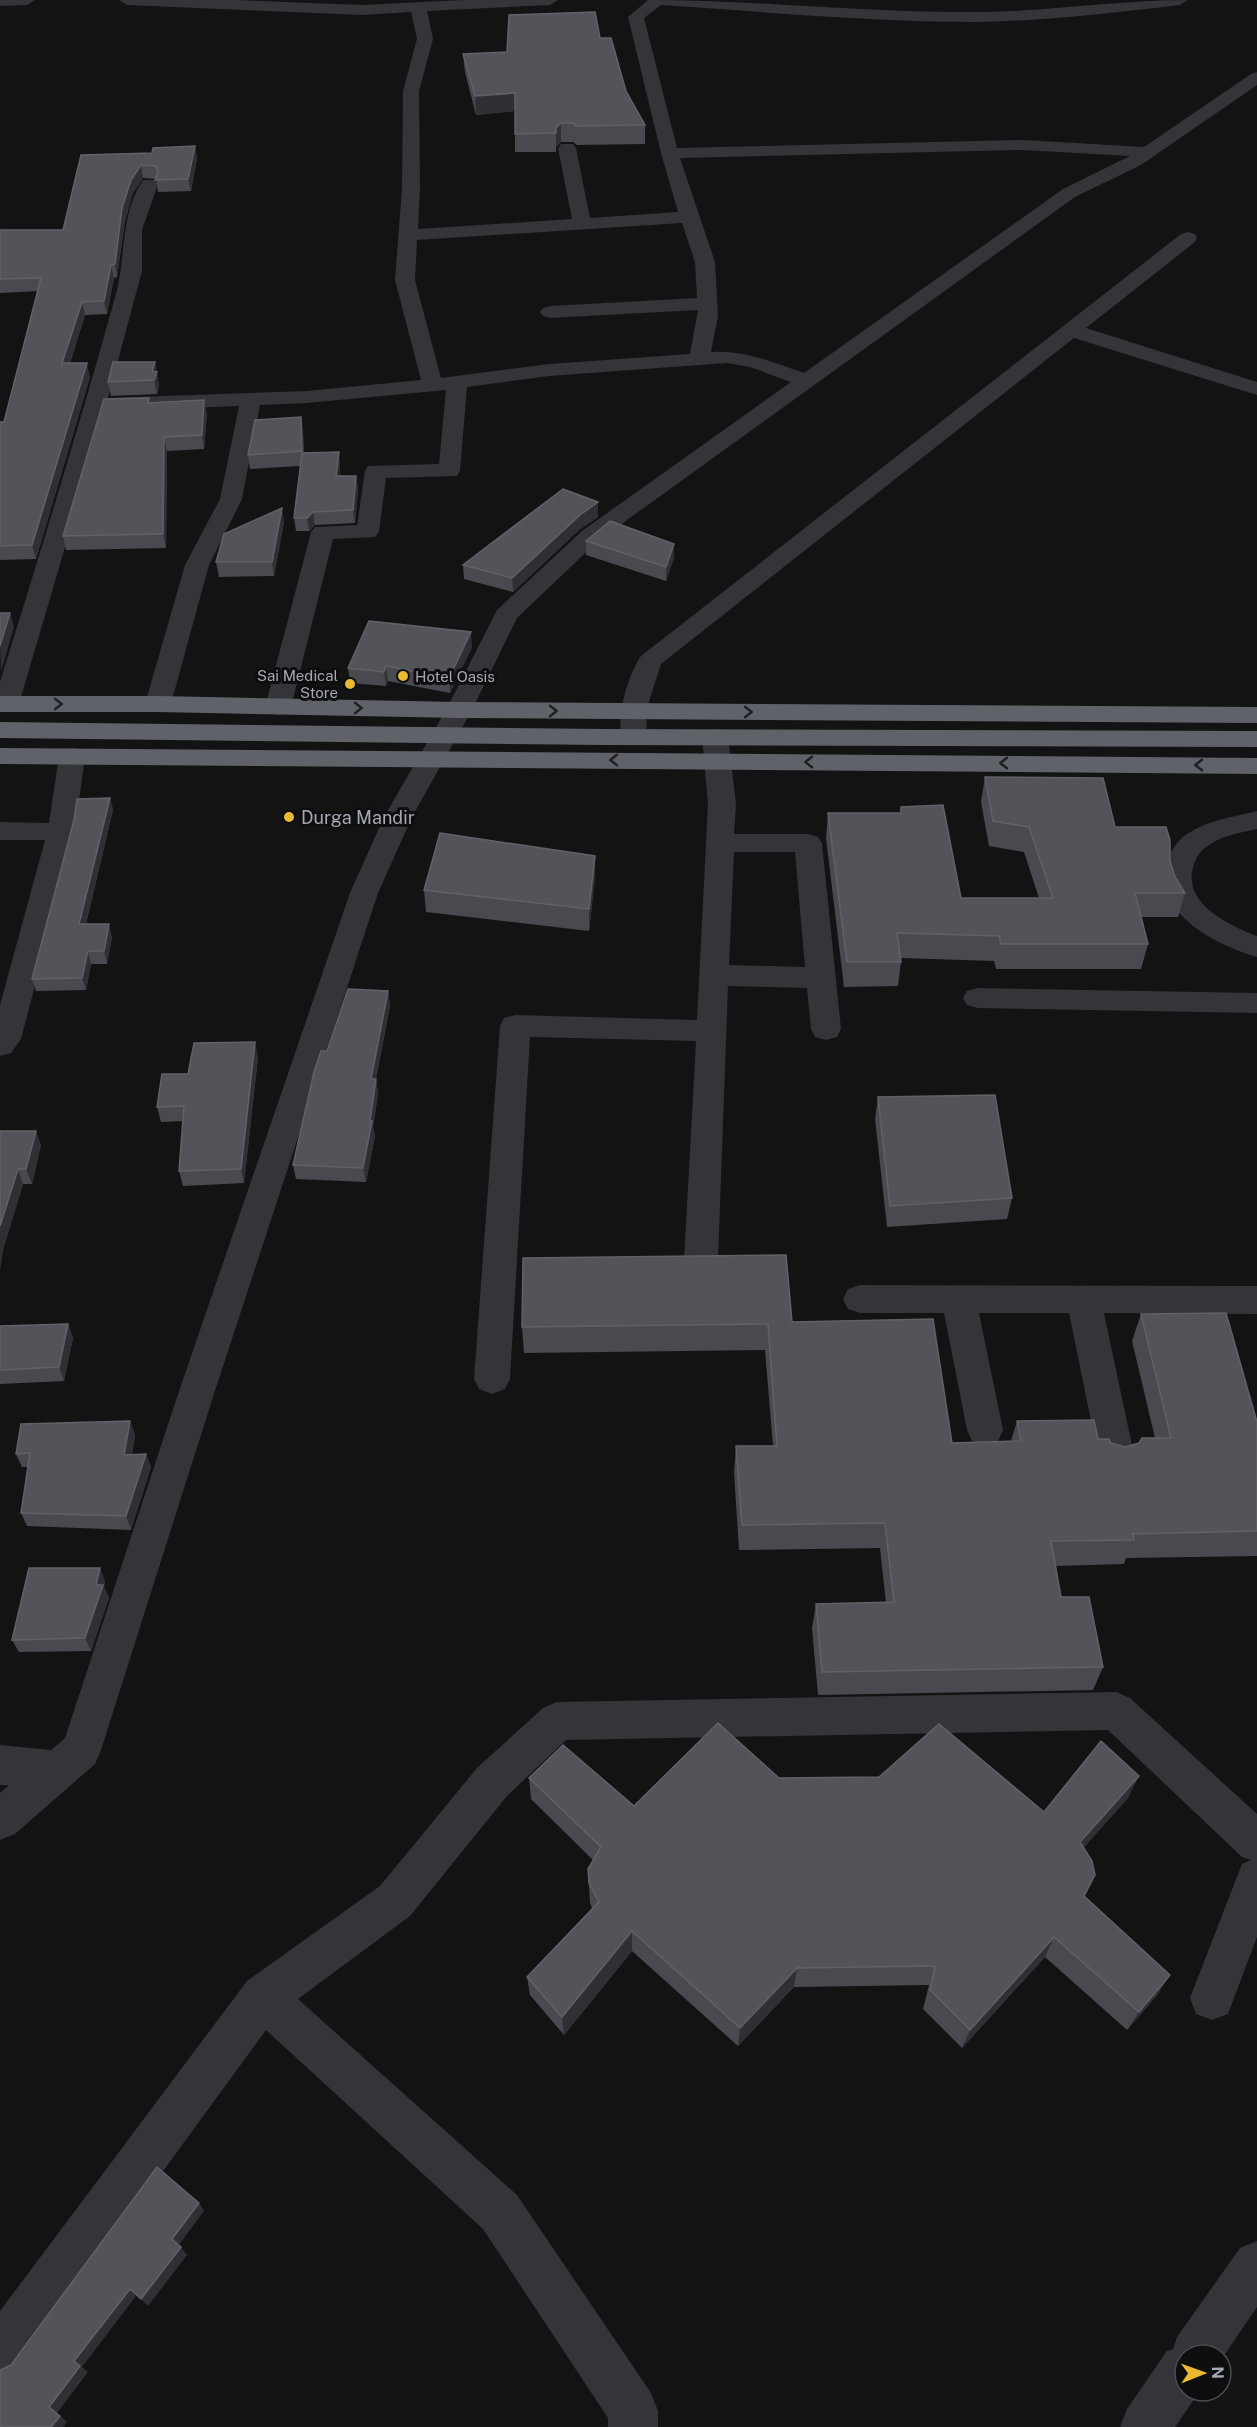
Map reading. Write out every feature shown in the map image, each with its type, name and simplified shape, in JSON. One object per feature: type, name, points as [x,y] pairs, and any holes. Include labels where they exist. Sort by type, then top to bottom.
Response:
[{"type":"highway","points":[[3,704],[158,704],[459,710],[1257,715]]},
{"type":"highway","points":[[0,730],[438,747],[717,749],[1257,766]]},
{"type":"highway","points":[[0,756],[438,747],[634,737],[717,749],[1257,738]]},
{"type":"street","points":[[0,1],[27,0]]},
{"type":"street","points":[[127,0],[317,10],[362,10],[418,7],[437,3],[550,0]]},
{"type":"street","points":[[699,359],[708,316],[705,262],[670,153],[636,17],[658,0],[870,13],[1014,16],[1099,10],[1180,0]]},
{"type":"street","points":[[1005,0],[1014,16]]},
{"type":"street","points":[[418,7],[425,39],[411,91],[411,188],[405,280],[433,385]]},
{"type":"street","points":[[0,1820],[81,1750],[195,1397],[364,893],[398,817],[459,710],[506,615],[590,536],[804,380],[1069,193],[1135,161],[1257,76]]},
{"type":"street","points":[[670,153],[1023,145],[1146,152]]},
{"type":"street","points":[[567,148],[582,224]]},
{"type":"street","points":[[3,704],[96,405],[132,271],[133,230],[149,184]]},
{"type":"street","points":[[408,235],[689,217]]},
{"type":"street","points":[[634,737],[633,711],[650,662],[1188,238]]},
{"type":"street","points":[[550,312],[708,303]]},
{"type":"street","points":[[1071,330],[1257,389]]},
{"type":"street","points":[[96,405],[307,397],[433,385],[549,370],[727,357],[755,362],[804,380]]},
{"type":"street","points":[[278,707],[323,532],[367,532],[376,471],[449,471],[457,382]]},
{"type":"street","points":[[158,704],[197,566],[231,498],[251,399]]},
{"type":"street","points":[[701,1260],[722,804],[717,749]]},
{"type":"street","points":[[0,1045],[6,1039],[61,832],[72,756]]},
{"type":"street","points":[[1257,820],[1218,828],[1195,840],[1182,854],[1176,867],[1176,883],[1184,901],[1196,916],[1211,928],[1257,947]]},
{"type":"street","points":[[0,831],[61,832]]},
{"type":"street","points":[[720,843],[808,843],[826,1029]]},
{"type":"street","points":[[714,975],[821,978]]},
{"type":"street","points":[[978,998],[1257,1003]]},
{"type":"street","points":[[492,1379],[515,1026],[711,1031]]},
{"type":"street","points":[[860,1299],[1257,1300]]},
{"type":"street","points":[[959,1300],[985,1430]]},
{"type":"street","points":[[1084,1300],[1116,1455]]},
{"type":"street","points":[[0,2352],[263,1997],[395,1901],[492,1782],[557,1721],[1116,1711],[1257,1842]]},
{"type":"street","points":[[0,1765],[58,1770]]},
{"type":"street","points":[[1212,1998],[1257,1879]]},
{"type":"street","points":[[263,1997],[501,2212],[633,2411],[633,2427]]},
{"type":"street","points":[[1203,2343],[1257,2265]]},
{"type":"street","points":[[1145,2427],[1173,2386]]},
{"type":"building","points":[[595,12],[600,38],[611,38],[626,91],[645,125],[576,126],[573,123],[561,123],[556,128],[556,133],[515,134],[515,93],[475,96],[463,54],[507,52],[509,15]]},
{"type":"building","points":[[195,146],[188,179],[155,180],[158,172],[155,166],[141,165],[131,180],[122,208],[115,264],[111,265],[104,301],[82,302],[62,363],[87,363],[32,545],[0,546],[0,422],[4,422],[41,278],[0,279],[0,230],[63,230],[81,155],[152,153],[153,148]]},
{"type":"building","points":[[113,362],[155,362],[152,371],[157,372],[154,380],[108,382]]},
{"type":"building","points":[[149,398],[148,403],[204,400],[202,435],[164,437],[163,534],[63,536],[104,399]]},
{"type":"building","points":[[301,417],[302,451],[248,455],[255,420]]},
{"type":"building","points":[[339,452],[336,476],[356,476],[353,510],[313,512],[307,518],[294,518],[302,453]]},
{"type":"building","points":[[563,489],[598,502],[580,515],[512,578],[463,565]]},
{"type":"building","points":[[282,508],[272,562],[216,562],[224,534]]},
{"type":"building","points":[[610,521],[674,544],[666,567],[586,541]]},
{"type":"building","points":[[0,613],[10,613],[0,646]]},
{"type":"building","points":[[369,621],[471,632],[449,678],[386,666],[384,672],[348,668]]},
{"type":"building","points":[[985,777],[1103,778],[1115,827],[1166,827],[1170,840],[1170,861],[1175,877],[1185,893],[1135,893],[1148,944],[1001,944],[999,936],[897,933],[901,962],[847,962],[828,813],[901,813],[901,807],[943,805],[961,898],[1053,898],[1029,827],[993,821]]},
{"type":"building","points":[[110,798],[79,924],[109,924],[104,951],[88,951],[82,978],[32,979],[74,820],[77,799]]},
{"type":"building","points":[[440,833],[595,856],[589,909],[424,890]]},
{"type":"building","points":[[348,989],[388,991],[371,1079],[376,1079],[370,1121],[372,1121],[363,1168],[293,1165],[314,1072],[321,1051],[327,1051]]},
{"type":"building","points":[[255,1042],[241,1169],[179,1171],[184,1106],[157,1107],[162,1074],[188,1074],[194,1043]]},
{"type":"building","points":[[995,1095],[1012,1198],[890,1206],[878,1097]]},
{"type":"building","points":[[0,1131],[36,1131],[26,1169],[18,1169],[0,1226]]},
{"type":"building","points":[[786,1255],[792,1322],[933,1319],[952,1443],[1021,1441],[1017,1421],[1094,1420],[1098,1439],[1109,1439],[1111,1443],[1125,1447],[1139,1443],[1142,1438],[1171,1438],[1141,1314],[1226,1313],[1257,1422],[1257,1531],[1133,1534],[1134,1540],[1051,1541],[1061,1597],[1089,1597],[1103,1667],[822,1672],[816,1604],[894,1602],[885,1523],[742,1525],[736,1446],[777,1446],[768,1324],[522,1327],[523,1258]]},
{"type":"building","points":[[68,1324],[59,1367],[0,1370],[0,1326]]},
{"type":"building","points":[[130,1421],[124,1455],[146,1454],[126,1516],[21,1513],[30,1453],[16,1454],[21,1424]]},
{"type":"building","points":[[29,1568],[100,1568],[96,1585],[103,1585],[85,1638],[12,1640]]},
{"type":"building","points":[[718,1723],[779,1778],[879,1777],[939,1724],[1044,1812],[1101,1741],[1139,1776],[1080,1842],[1092,1861],[1095,1875],[1084,1896],[1170,1975],[1139,2012],[1054,1937],[970,2030],[930,1990],[935,1966],[797,1968],[740,2028],[632,1931],[562,2017],[527,1977],[599,1902],[589,1883],[588,1869],[601,1847],[529,1778],[563,1745],[634,1806]]},
{"type":"building","points":[[157,2167],[199,2203],[172,2239],[181,2247],[141,2299],[130,2289],[74,2361],[80,2366],[49,2407],[60,2416],[51,2427],[0,2427],[0,2370],[11,2365]]},
{"type":"place","name":"Hotel Oasis","points":[[403,676]]},
{"type":"place","name":"Sai Medical Store","points":[[350,684]]},
{"type":"place","name":"Durga Mandir","points":[[289,817]]}]
